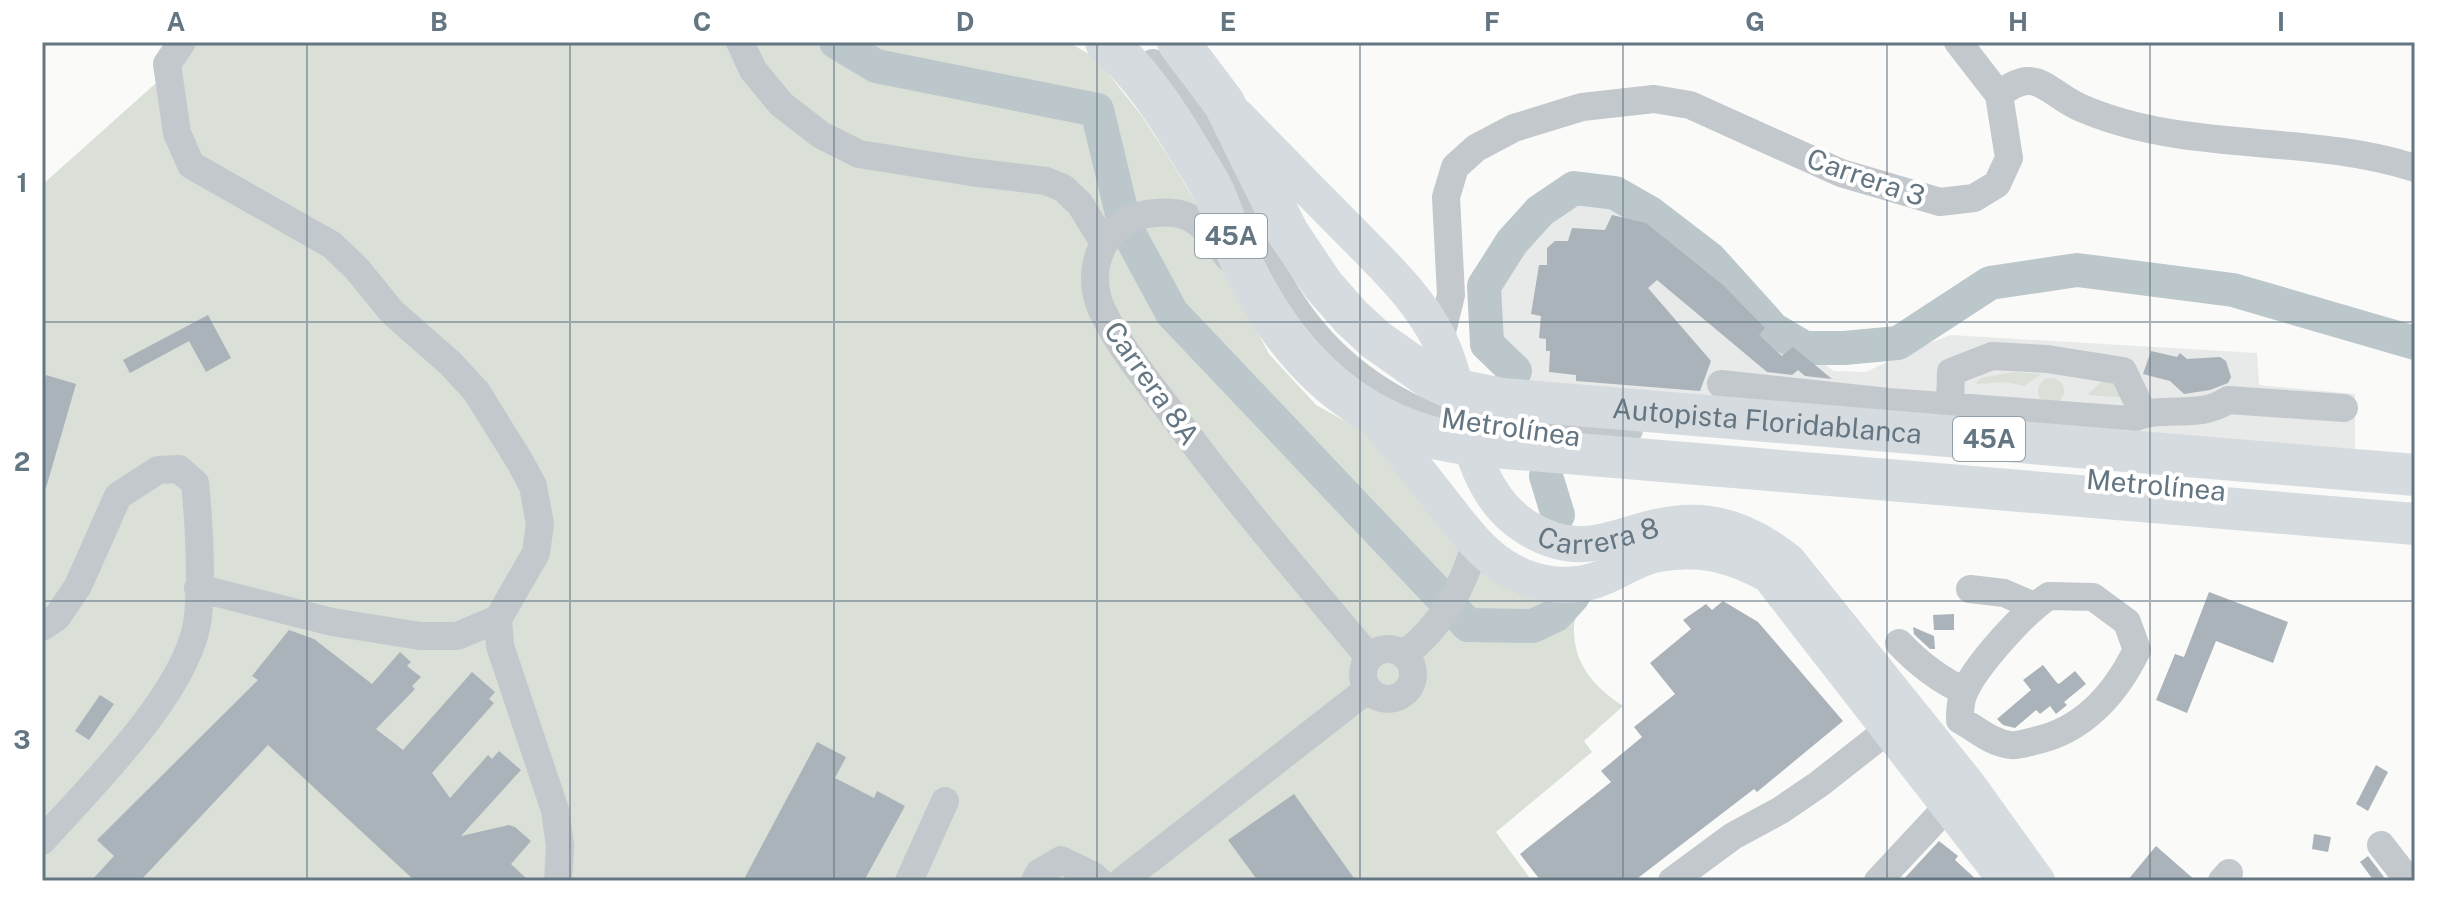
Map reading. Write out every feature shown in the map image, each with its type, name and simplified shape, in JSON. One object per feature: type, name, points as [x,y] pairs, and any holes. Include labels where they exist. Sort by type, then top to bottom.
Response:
[{"type":"highway","name":"45A","points":[[1106,42],[1148,87],[1172,121],[1214,193],[1253,286],[1274,322],[1304,360],[1340,393],[1372,413],[1424,434],[1497,428]]},
{"type":"highway","name":"45A","points":[[1178,42],[1224,103],[1288,233],[1323,285],[1376,340],[1430,378],[1453,389],[1497,428]]},
{"type":"highway","name":"Autopista Floridablanca","points":[[1497,428],[2133,428],[2415,475]]},
{"type":"highway","name":"Autopista Floridablanca","points":[[1562,429],[2415,524]]},
{"type":"main road","name":"Carrera 8","points":[[1224,103],[1412,294],[1440,340],[1480,469],[1498,502],[1510,515],[1560,542],[1643,545],[1717,553],[1743,561],[1769,575],[1899,721],[1931,740],[1957,796],[2007,881]]},
{"type":"main road","name":"Carrera 8","points":[[1372,413],[1476,542],[1500,565],[1522,577],[1546,584],[1571,585],[1596,580],[1618,569],[1643,545],[1681,523],[1706,523],[1756,538],[1788,561],[1899,721],[1957,796],[2037,881]]},
{"type":"main road","points":[[1476,542],[1497,428]]},
{"type":"street","points":[[182,42],[167,64],[177,133],[191,165],[332,245],[357,269],[392,312],[450,363],[476,391],[533,486],[540,524],[536,553],[498,619],[500,646],[555,810],[560,846],[558,881]]},
{"type":"street","points":[[740,42],[753,70],[781,104],[821,135],[859,154],[1046,181],[1063,188],[1110,235],[1143,213],[1172,212],[1187,216],[1206,228],[1253,286]]},
{"type":"street","name":"Metrolínea","points":[[1133,42],[1161,72],[1206,131],[1231,171],[1272,268],[1294,307],[1317,338],[1355,374],[1408,407],[1445,421],[1497,428]]},
{"type":"street","name":"Metrolínea","points":[[1149,42],[1206,111],[1243,167],[1265,226],[1290,273],[1315,311],[1340,339],[1392,380],[1497,428]]},
{"type":"street","points":[[1958,42],[1999,95],[2014,82],[2033,81],[2074,105],[2106,118],[2170,135],[2284,143],[2415,168]]},
{"type":"street","name":"Carrera 3","points":[[1440,340],[1451,295],[1446,197],[1455,167],[1476,148],[1514,128],[1582,107],[1654,99],[1690,105],[1841,173],[1940,202],[1974,198],[1997,184],[2009,158],[1999,95]]},
{"type":"street","name":"Carrera 8A","points":[[1110,235],[1094,270],[1095,293],[1124,349],[1195,445],[1369,657]]},
{"type":"street","points":[[1888,402],[1992,356],[2047,359],[2123,371],[2133,428]]},
{"type":"street","points":[[1950,406],[1951,372]]},
{"type":"street","points":[[1721,384],[1950,406],[2133,428],[2215,408],[2228,400],[2344,408]]},
{"type":"street","name":"Metrolínea","points":[[1562,429],[2127,464],[2415,491]]},
{"type":"street","name":"Metrolínea","points":[[1562,429],[2415,506]]},
{"type":"street","points":[[42,627],[57,617],[78,586],[118,496],[158,470],[179,469],[195,483],[199,517],[198,619],[182,668],[134,737],[42,841]]},
{"type":"street","points":[[1404,655],[1439,623],[1468,572],[1476,542]]},
{"type":"street","points":[[198,588],[332,622],[420,636],[457,636],[498,619]]},
{"type":"street","points":[[1970,589],[2004,593],[2034,606]]},
{"type":"street","points":[[2049,596],[2093,597],[2127,622],[2137,650],[2123,679],[2097,708],[2054,737],[2013,746],[1991,740],[1960,720],[1964,691],[1979,669],[2034,606],[2049,596]]},
{"type":"street","points":[[1899,643],[1920,665],[1964,691]]},
{"type":"street","points":[[1391,649],[1404,655],[1413,670],[1410,686],[1405,692],[1398,697],[1381,698],[1368,689],[1363,673],[1369,657],[1391,649]]},
{"type":"street","points":[[1122,881],[1368,689]]},
{"type":"street","points":[[1931,740],[1960,720]]},
{"type":"street","points":[[1672,881],[1733,836],[1781,810],[1819,784],[1899,721]]},
{"type":"street","points":[[1878,881],[1957,796]]},
{"type":"street","points":[[909,881],[945,801]]},
{"type":"street","points":[[2381,845],[2409,881]]},
{"type":"street","points":[[1035,881],[1039,873],[1061,860],[1099,881]]},
{"type":"shaded area","points":[[193,42],[1068,42],[1096,58],[1141,115],[1196,203],[1222,263],[1269,354],[1316,405],[1374,437],[1491,577],[1513,592],[1544,597],[1582,596],[1574,624],[1577,653],[1595,683],[1623,706],[1584,741],[1592,752],[1496,832],[1532,881],[42,881],[42,185],[175,66]]},
{"type":"shaded area","points":[[1574,188],[1615,193],[1650,213],[1710,259],[1773,329],[1834,371],[1866,372],[1951,335],[2257,353],[2259,385],[2355,394],[2355,460],[1520,389],[1515,371],[1487,344],[1484,286],[1512,242],[1540,211]]},
{"type":"shaded area","points":[[2013,372],[2041,374],[2024,386],[2006,382],[1975,384],[1981,378]]},
{"type":"shaded area","points":[[2051,378],[2060,382],[2064,391],[2060,400],[2051,404],[2042,400],[2038,391],[2042,382]]},
{"type":"shaded area","points":[[2104,380],[2124,383],[2130,398],[2087,395]]},
{"type":"building","points":[[1612,215],[1646,223],[1723,285],[1765,328],[1759,335],[1782,356],[1793,347],[1832,379],[1805,376],[1798,370],[1792,375],[1767,372],[1657,280],[1648,288],[1711,361],[1700,391],[1576,381],[1576,375],[1549,372],[1550,351],[1546,351],[1546,339],[1539,338],[1541,316],[1531,314],[1539,265],[1547,265],[1547,248],[1555,241],[1568,241],[1572,228],[1605,230]]},
{"type":"building","points":[[208,315],[231,358],[206,372],[189,341],[130,373],[123,360]]},
{"type":"building","points":[[2151,351],[2177,357],[2180,353],[2187,359],[2220,357],[2226,361],[2231,377],[2228,383],[2210,390],[2184,394],[2170,381],[2143,374]]},
{"type":"building","points":[[46,375],[76,384],[46,488],[42,487],[42,392]]},
{"type":"building","points":[[2209,592],[2288,622],[2273,663],[2216,641],[2187,713],[2156,700],[2175,654],[2184,657]]},
{"type":"building","points":[[1723,601],[1758,622],[1843,721],[1757,792],[1754,789],[1634,881],[1541,881],[1520,854],[1611,782],[1601,771],[1642,737],[1634,727],[1675,694],[1650,663],[1691,629],[1683,620],[1706,604],[1712,610]]},
{"type":"building","points":[[1954,614],[1954,630],[1934,630],[1933,615]]},
{"type":"building","points":[[1913,627],[1934,636],[1935,649],[1930,649],[1914,634]]},
{"type":"building","points":[[289,630],[314,639],[372,684],[400,652],[411,662],[407,666],[421,677],[412,686],[415,689],[376,729],[403,750],[472,672],[495,692],[489,699],[494,703],[432,773],[450,798],[488,755],[492,759],[499,751],[521,770],[461,836],[509,825],[515,827],[531,841],[511,864],[529,881],[415,881],[268,745],[140,881],[91,881],[114,856],[97,840],[258,680],[252,676]]},
{"type":"building","points":[[2043,665],[2059,684],[2075,671],[2086,684],[2064,702],[2067,705],[2056,714],[2050,706],[2040,714],[2036,710],[2015,728],[2003,725],[1997,719],[2031,690],[2023,680]]},
{"type":"building","points":[[100,695],[114,704],[89,740],[75,731]]},
{"type":"building","points":[[817,742],[846,757],[835,778],[874,798],[877,791],[905,806],[864,881],[743,881]]},
{"type":"building","points":[[2376,765],[2388,772],[2368,811],[2356,804]]},
{"type":"building","points":[[1294,794],[1356,881],[1258,881],[1228,840]]},
{"type":"building","points":[[2314,834],[2331,837],[2328,852],[2312,849]]},
{"type":"building","points":[[1939,841],[1958,856],[1955,860],[1978,881],[1902,881]]},
{"type":"building","points":[[2156,846],[2196,881],[2127,881]]},
{"type":"building","points":[[2368,856],[2384,877],[2378,881],[2374,881],[2360,862]]},
{"type":"waterway","points":[[836,42],[876,66],[1097,110],[1125,226],[1172,313],[1468,625],[1533,626],[1556,615],[1573,596]]},
{"type":"waterway","points":[[1515,371],[1487,344],[1484,286],[1512,242],[1540,211],[1574,188],[1615,193],[1650,213],[1710,259],[1773,329],[1805,348],[1898,343],[1990,283],[2077,270],[2233,290],[2415,343]]},
{"type":"waterway","points":[[1546,476],[1558,515]]}]
